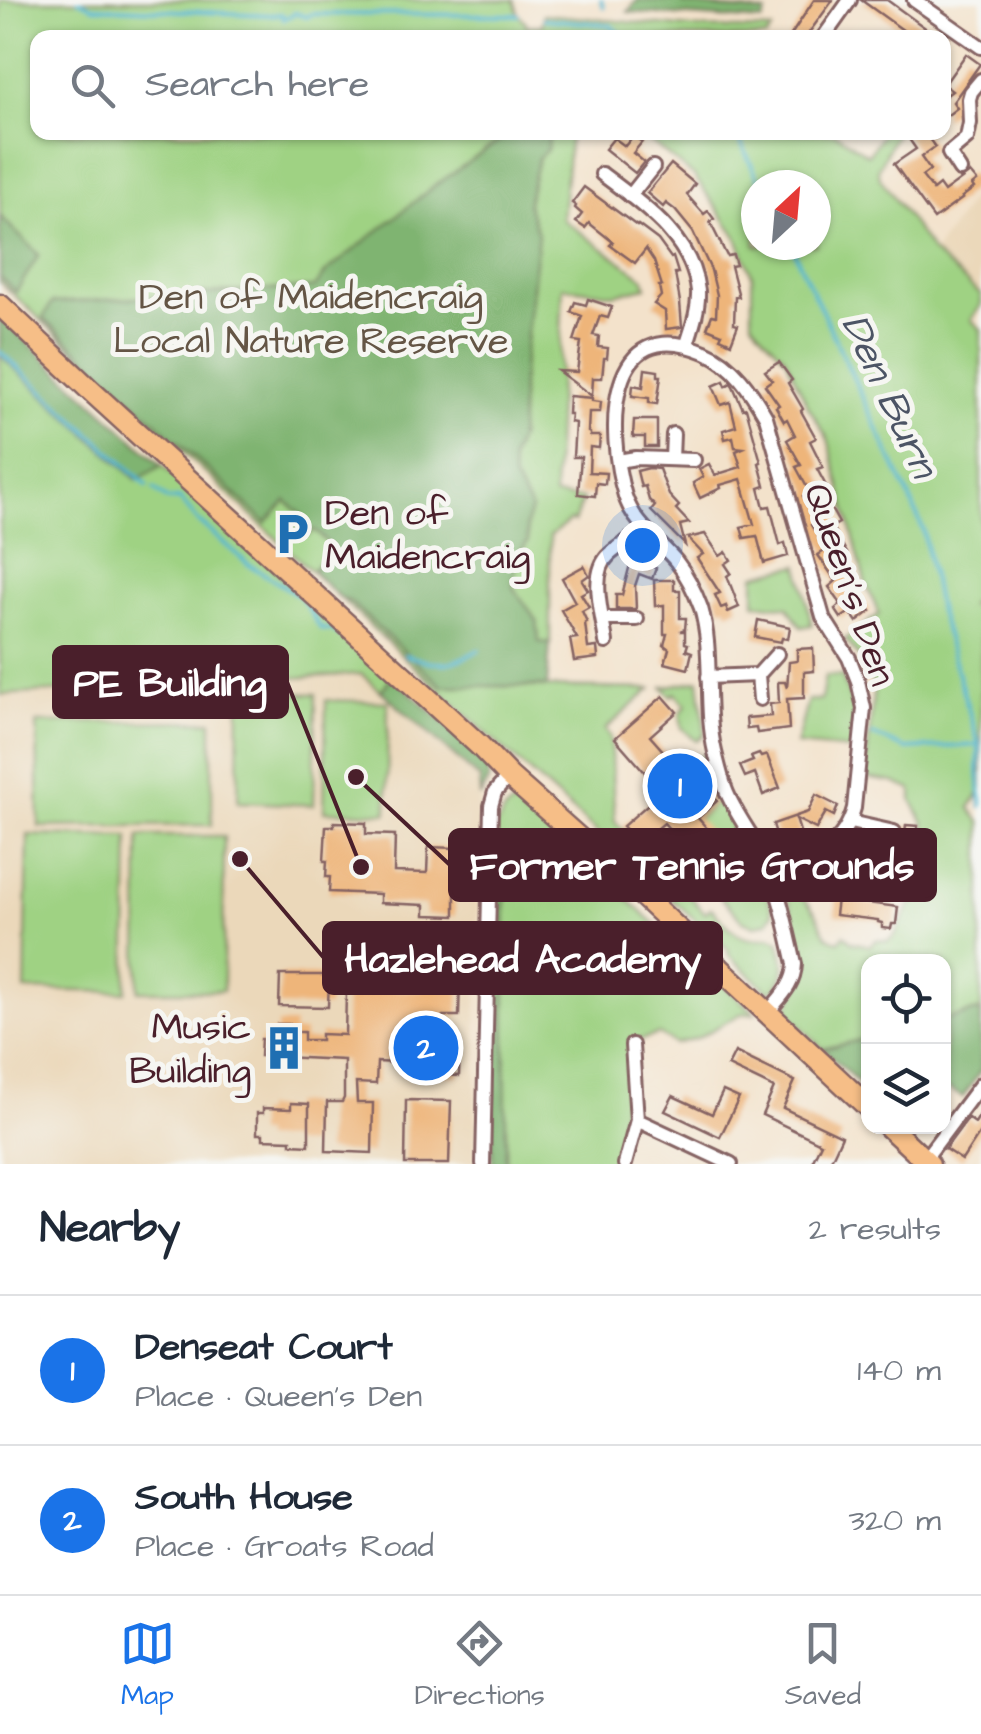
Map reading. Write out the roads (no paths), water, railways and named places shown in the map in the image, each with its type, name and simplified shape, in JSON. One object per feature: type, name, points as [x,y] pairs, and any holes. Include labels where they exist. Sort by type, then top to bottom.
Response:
[{"type":"main road","points":[[0,305],[861,1101]]},
{"type":"main road","points":[[897,1134],[927,1162]]},
{"type":"street","points":[[829,30],[850,0]]},
{"type":"street","points":[[914,0],[981,47]]},
{"type":"street","points":[[960,170],[948,154],[966,138],[969,100],[981,80]]},
{"type":"street","points":[[630,196],[653,167]]},
{"type":"street","points":[[602,174],[662,222],[693,268],[698,294],[687,344],[660,343],[636,355],[620,380],[614,408],[618,461],[626,498],[644,530],[675,561],[691,584],[702,611],[714,748],[726,791],[769,870],[794,964],[789,986],[768,1012]]},
{"type":"street","name":"Queen's Den","points":[[687,344],[716,356],[749,387],[766,417],[823,617],[858,680],[864,708],[850,822]]},
{"type":"street","points":[[672,459],[673,434]]},
{"type":"street","points":[[618,461],[694,460]]},
{"type":"street","points":[[606,642],[598,583],[601,565],[644,530]]},
{"type":"street","points":[[603,619],[637,619]]},
{"type":"street","points":[[708,677],[758,675],[777,654]]},
{"type":"street","points":[[758,675],[760,699]]},
{"type":"street","points":[[483,1164],[491,806],[495,792],[509,776]]},
{"type":"street","points":[[769,870],[819,852],[838,840],[850,822],[888,831],[875,885],[855,883]]},
{"type":"street","points":[[625,1164],[637,1120],[632,1045]]},
{"type":"street","points":[[927,1162],[981,1084]]},
{"type":"street","points":[[637,1120],[731,1164]]},
{"type":"waterway","name":"Den Burn","points":[[79,0],[93,7],[282,14],[284,19],[295,13],[307,17],[519,15]]},
{"type":"waterway","points":[[601,0],[604,7]]},
{"type":"waterway","name":"Den Burn","points":[[544,19],[610,25],[616,30]]},
{"type":"waterway","name":"Den Burn","points":[[740,140],[754,170]]},
{"type":"waterway","name":"Den Burn","points":[[798,260],[923,529],[938,608],[979,745],[981,806]]},
{"type":"waterway","points":[[0,352],[147,485]]},
{"type":"waterway","points":[[154,489],[168,500],[180,499],[197,520],[248,564],[300,596],[321,629],[333,630],[342,637],[348,634]]},
{"type":"waterway","points":[[405,655],[442,663],[479,650]]},
{"type":"waterway","points":[[873,735],[906,749],[979,745]]},
{"type":"place","name":"Den of Maidencraig","points":[[292,534]]},
{"type":"place","name":"Former Tennis Grounds","points":[[356,777]]},
{"type":"place","name":"Denseat Court","points":[[680,786]]},
{"type":"place","name":"Hazlehead Academy","points":[[240,859]]},
{"type":"place","name":"PE Building","points":[[361,867]]},
{"type":"place","name":"Music Building","points":[[284,1048]]},
{"type":"place","name":"South House","points":[[426,1048]]},
{"type":"park label","name":"Den of Maidencraig Local Nature Reserve","points":[[311,318]]}]
